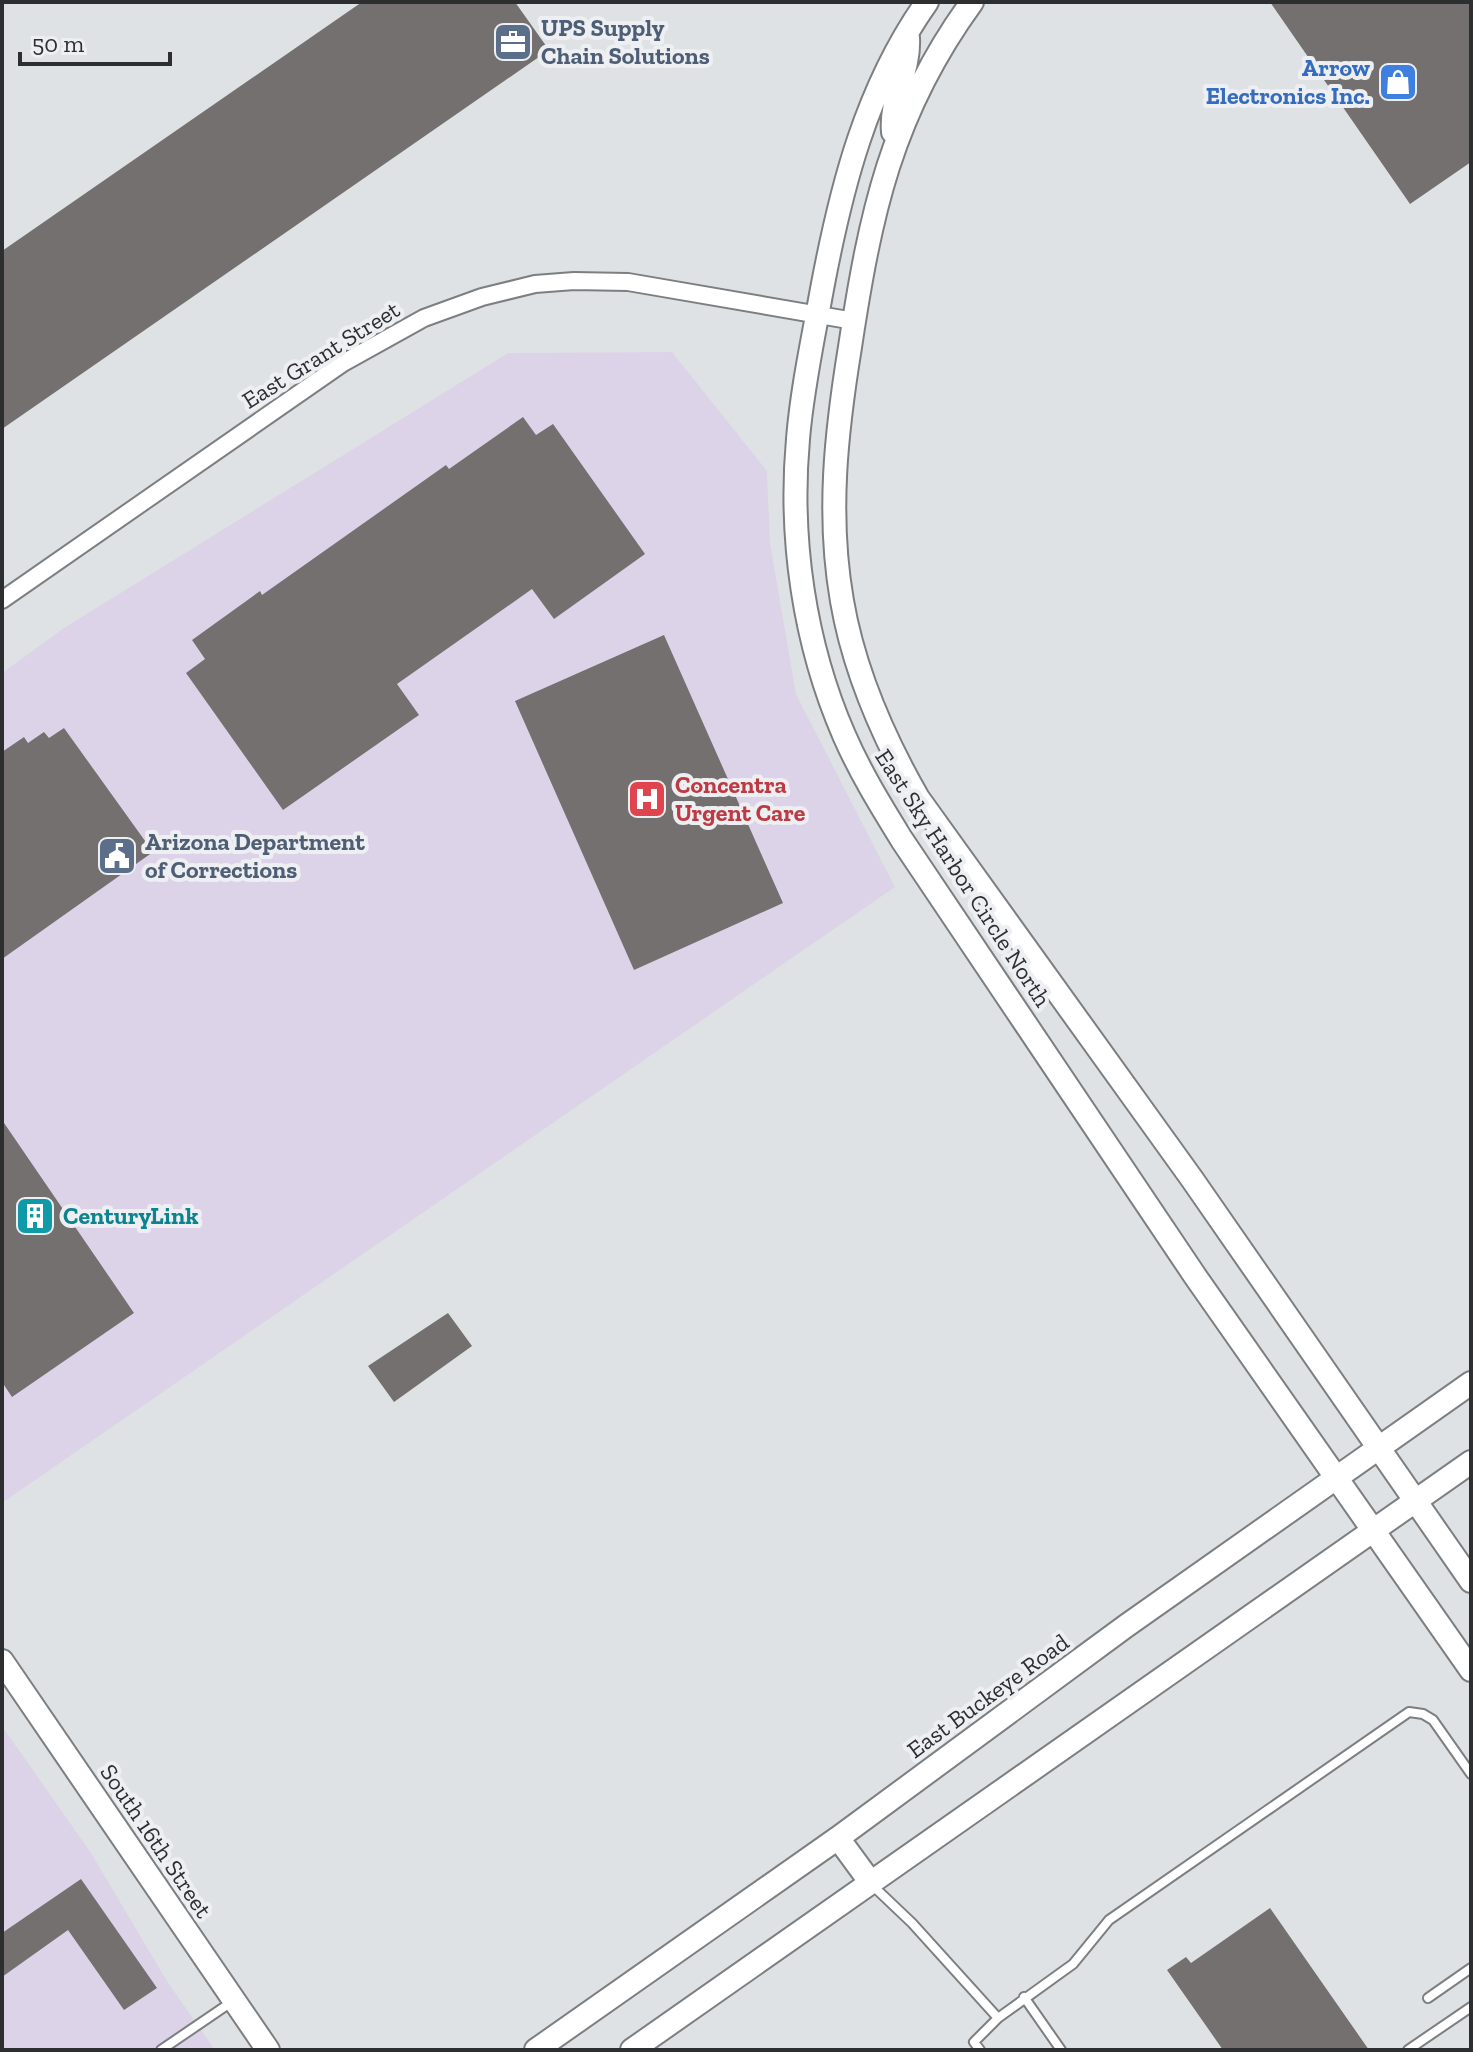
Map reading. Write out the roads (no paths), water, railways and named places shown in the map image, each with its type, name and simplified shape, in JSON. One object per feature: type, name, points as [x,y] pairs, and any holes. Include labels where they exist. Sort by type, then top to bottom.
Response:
[{"type":"street","name":"East Sky Harbor Circle North","points":[[927,2],[874,97],[854,151],[840,200],[818,315],[798,438],[796,526],[805,605],[818,660],[843,733],[860,769],[902,840],[1195,1276],[1471,1670]]},
{"type":"street","name":"East Sky Harbor Circle North","points":[[972,2],[928,70],[893,146],[874,213],[854,321],[834,463],[834,535],[842,601],[851,639],[884,737],[918,798],[1192,1179],[1471,1581]]},
{"type":"street","points":[[893,146],[891,115],[909,57],[908,32]]},
{"type":"street","name":"East Grant Street","points":[[2,600],[343,363],[424,318],[482,297],[535,284],[628,282],[854,321]]},
{"type":"street","name":"East Buckeye Road","points":[[536,2050],[838,1838],[1126,1626],[1471,1383]]},
{"type":"street","points":[[632,2050],[1471,1462]]},
{"type":"street","name":"South 16th Street","points":[[2,1661],[268,2050]]},
{"type":"street","points":[[838,1838],[871,1883]]},
{"type":"lane","points":[[980,2050],[974,2042],[1024,1997],[1073,1964],[1109,1920],[1409,1712],[1423,1714],[1433,1720],[1471,1774]]},
{"type":"lane","points":[[871,1883],[912,1923],[998,2018]]},
{"type":"lane","points":[[1428,1998],[1471,1968]]},
{"type":"lane","points":[[1024,1997],[1061,2050]]},
{"type":"lane","points":[[161,2050],[234,2001]]},
{"type":"lane","points":[[1408,2050],[1471,2007]]},
{"type":"place","name":"UPS Supply Chain Solutions","points":[[513,42]]},
{"type":"place","name":"Arrow Electronics Inc.","points":[[1398,82]]},
{"type":"place","name":"Concentra Urgent Care","points":[[647,799]]},
{"type":"place","name":"Arizona Department of Corrections","points":[[117,856]]},
{"type":"place","name":"CenturyLink","points":[[35,1216]]}]
